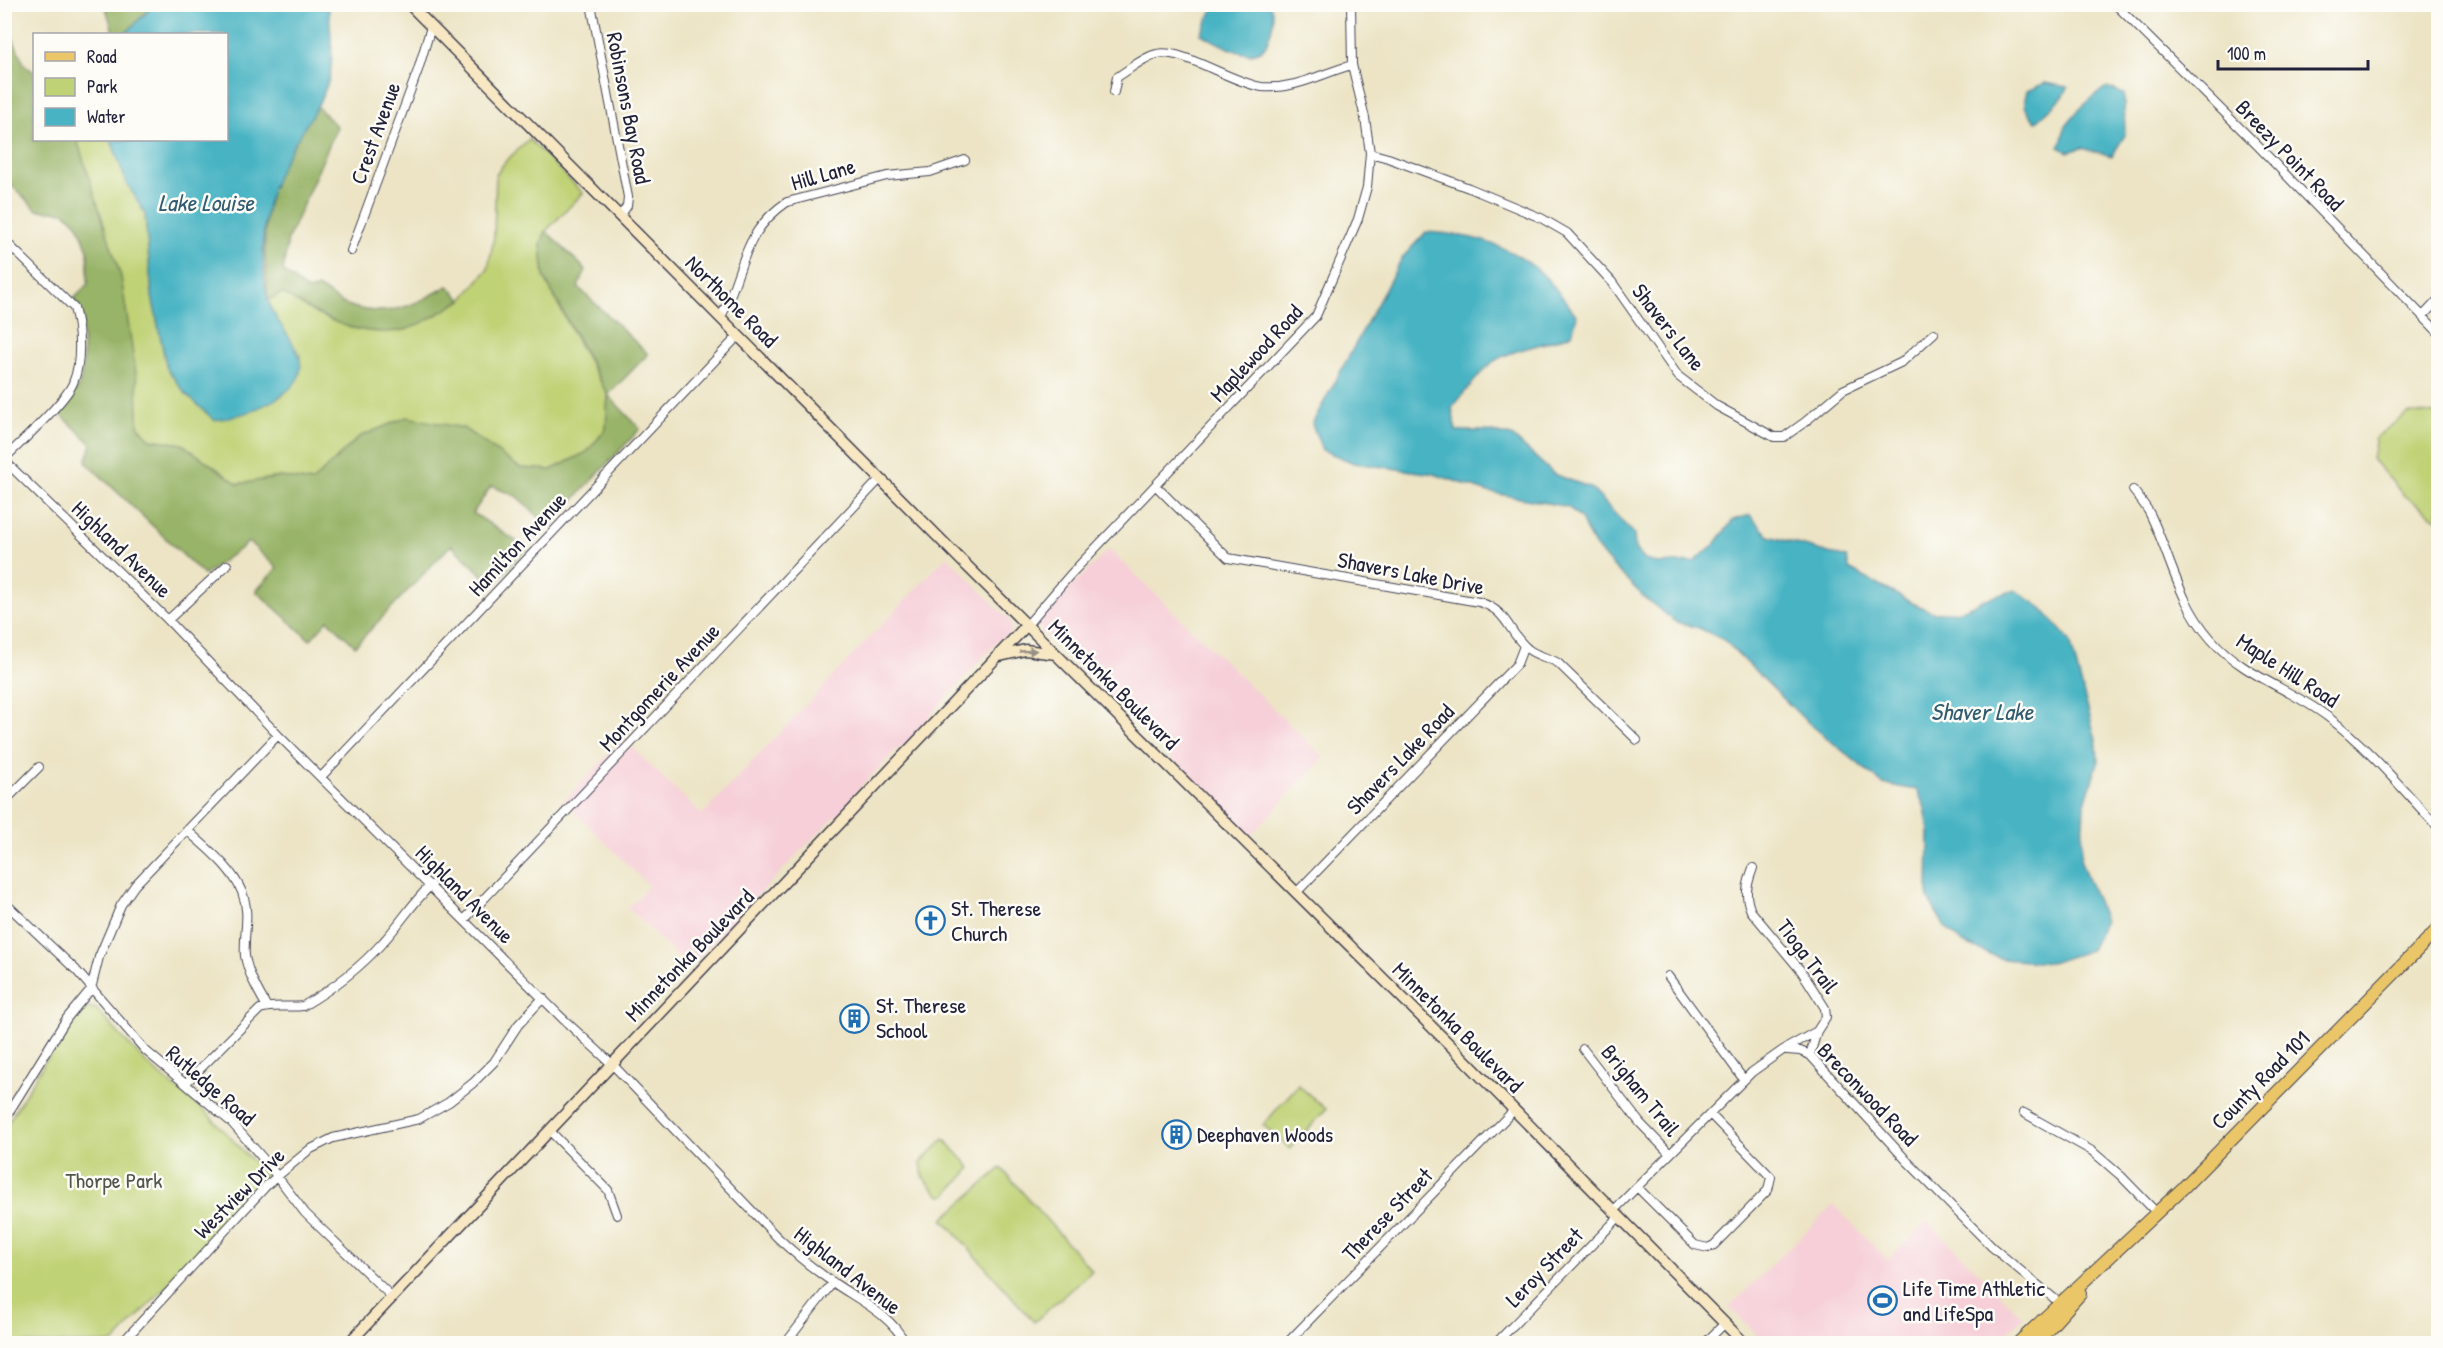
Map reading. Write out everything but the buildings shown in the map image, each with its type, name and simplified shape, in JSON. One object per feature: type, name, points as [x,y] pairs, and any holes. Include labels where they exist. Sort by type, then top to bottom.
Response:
[{"type":"main road","name":"County Road 101","points":[[2035,1344],[2064,1306],[2110,1258],[2199,1172],[2439,929]]},
{"type":"main road","name":"County Road 101","points":[[2017,1344],[2064,1306]]},
{"type":"street","name":"Northome Road","points":[[409,4],[1027,625]]},
{"type":"street","name":"Robinsons Bay Road","points":[[591,4],[628,197],[627,206],[620,216]]},
{"type":"street","name":"Maplewood Road","points":[[1027,625],[1070,575],[1316,316],[1358,219],[1367,188],[1370,153],[1365,118],[1352,65],[1352,4]]},
{"type":"street","name":"Breezy Point Road","points":[[2115,4],[2257,145],[2439,332]]},
{"type":"street","name":"Crest Avenue","points":[[351,251],[418,70],[431,27]]},
{"type":"street","points":[[1114,92],[1117,77],[1159,53],[1176,55],[1246,84],[1264,87],[1285,87],[1303,83],[1352,65]]},
{"type":"street","name":"Shavers Lane","points":[[1370,153],[1479,192],[1541,218],[1567,233],[1612,282],[1678,376],[1717,406],[1774,437],[1784,436],[1798,427],[1843,390],[1902,362],[1934,333]]},
{"type":"street","name":"Hill Lane","points":[[721,317],[748,244],[760,226],[773,212],[787,202],[887,176],[930,172],[965,160]]},
{"type":"street","points":[[4,240],[74,308],[77,318],[78,354],[73,383],[65,396],[6,464]]},
{"type":"street","points":[[2423,316],[2439,300]]},
{"type":"street","name":"Hamilton Avenue","points":[[321,777],[738,336]]},
{"type":"street","name":"Highland Avenue","points":[[6,464],[168,620],[278,735],[597,1053],[612,1064],[777,1237],[799,1258],[874,1308],[890,1322],[906,1344]]},
{"type":"street","name":"Montgomerie Avenue","points":[[464,920],[880,479]]},
{"type":"street","name":"Shavers Lake Drive","points":[[1156,486],[1228,558],[1487,605],[1503,615],[1524,646]]},
{"type":"street","name":"Maple Hill Road","points":[[2133,490],[2150,514],[2183,597],[2196,620],[2212,641],[2254,673],[2302,700],[2350,735],[2439,827]]},
{"type":"street","points":[[168,620],[227,565]]},
{"type":"street","name":"Minnetonka Boulevard","points":[[350,1343],[1027,625],[1514,1110],[1744,1344]]},
{"type":"street","points":[[1524,646],[1531,652],[1558,663],[1637,740]]},
{"type":"street","name":"Shavers Lake Road","points":[[1296,893],[1517,664],[1524,646]]},
{"type":"street","points":[[999,656],[1024,650],[1056,654]]},
{"type":"street","points":[[4,1120],[61,1026],[91,989],[94,970],[121,906],[135,885],[278,735]]},
{"type":"street","points":[[4,802],[39,767]]},
{"type":"street","points":[[187,830],[224,865],[242,892],[248,924],[245,955],[249,970],[267,1007]]},
{"type":"street","name":"Tioga Trail","points":[[1753,868],[1748,878],[1746,901],[1758,921],[1802,972],[1825,1008],[1826,1017],[1817,1031],[1783,1050]]},
{"type":"street","points":[[186,1083],[250,1016],[267,1007],[303,1006],[368,958],[431,885]]},
{"type":"street","name":"Rutledge Road","points":[[4,902],[76,970],[146,1051],[232,1123],[277,1176],[305,1214],[392,1297]]},
{"type":"street","points":[[1668,976],[1744,1080]]},
{"type":"street","name":"Westview Drive","points":[[121,1344],[277,1176],[309,1150],[333,1138],[419,1119],[449,1102],[494,1062],[518,1025],[543,998]]},
{"type":"street","points":[[1810,1055],[1817,1031]]},
{"type":"street","name":"Brigham Trail","points":[[1583,1048],[1640,1123],[1670,1154]]},
{"type":"street","name":"Breconwood Road","points":[[1616,1214],[1637,1187],[1744,1080],[1783,1050],[1800,1051],[1810,1055],[1908,1162],[1992,1247],[2064,1306]]},
{"type":"street","points":[[4,1102],[14,1106]]},
{"type":"street","name":"Therese Street","points":[[1286,1344],[1514,1110]]},
{"type":"street","points":[[2024,1113],[2092,1151],[2121,1176],[2156,1212]]},
{"type":"street","points":[[1637,1187],[1695,1245],[1708,1248],[1714,1245],[1768,1190],[1771,1177],[1710,1114]]},
{"type":"street","points":[[550,1131],[608,1190],[617,1215]]},
{"type":"street","name":"Leroy Street","points":[[1495,1344],[1616,1214]]},
{"type":"street","points":[[785,1344],[833,1282]]},
{"type":"street","points":[[1704,1344],[1725,1323]]},
{"type":"shaded area","points":[[1109,549],[1324,758],[1250,836],[1038,625],[1040,618]]},
{"type":"shaded area","points":[[947,556],[1011,622],[1011,632],[997,642],[917,730],[909,742],[895,751],[852,796],[845,808],[689,967],[628,908],[649,886],[564,801],[623,739],[702,815]]},
{"type":"shaded area","points":[[1833,1205],[1888,1260],[1927,1221],[2023,1317],[1997,1343],[1766,1343],[1729,1307]]},
{"type":"green space","points":[[105,5],[160,5],[150,9],[126,33],[114,33]]},
{"type":"green space","points":[[13,39],[24,64],[33,71],[33,141],[77,141],[121,277],[137,380],[138,426],[150,439],[182,444],[238,484],[281,477],[312,482],[359,437],[407,417],[463,428],[520,468],[551,470],[587,452],[606,429],[608,395],[640,429],[549,526],[516,496],[491,486],[473,513],[528,549],[493,585],[451,545],[355,646],[328,620],[310,640],[256,591],[277,568],[249,542],[204,575],[86,462],[92,444],[57,411],[70,398],[80,382],[82,321],[79,307],[73,300],[88,284],[88,250],[78,225],[65,212],[37,210],[5,179],[4,40]]},
{"type":"green space","points":[[317,106],[337,127],[288,239],[283,271],[308,291],[319,288],[343,303],[361,309],[388,311],[400,308],[424,299],[448,286],[462,300],[417,325],[404,330],[387,332],[355,329],[340,324],[282,293],[268,300],[265,238],[271,192],[285,159]]},
{"type":"green space","points":[[529,139],[583,193],[546,231],[541,244],[544,277],[608,395],[606,429],[587,452],[551,470],[520,468],[463,428],[359,437],[312,482],[280,477],[238,484],[182,444],[150,439],[138,426],[137,380],[88,175],[77,141],[111,141],[126,181],[145,214],[152,296],[167,369],[255,408],[282,396],[298,378],[300,355],[278,324],[268,300],[282,293],[318,315],[405,330],[462,300],[488,269],[494,237],[496,175],[505,162]]},
{"type":"green space","points":[[546,231],[586,270],[578,287],[648,354],[608,395],[544,277],[541,244]]},
{"type":"green space","points":[[2408,413],[2438,414],[2438,519],[2404,495],[2372,459],[2376,437]]},
{"type":"green space","name":"Thorpe Park","points":[[88,1008],[95,1008],[149,1066],[206,1112],[267,1176],[264,1182],[113,1343],[5,1343],[4,1129],[43,1065],[80,1012]]},
{"type":"green space","points":[[1298,1085],[1326,1109],[1290,1149],[1263,1125]]},
{"type":"green space","points":[[944,1139],[971,1168],[946,1195],[940,1196],[923,1177],[921,1162]]},
{"type":"green space","points":[[1001,1168],[1092,1271],[1034,1322],[943,1219]]},
{"type":"water","name":"Lake Louise","points":[[327,4],[329,9],[332,56],[328,82],[317,107],[288,154],[273,186],[263,238],[264,274],[268,301],[296,349],[301,369],[298,378],[283,394],[260,407],[224,419],[214,420],[185,393],[167,369],[152,296],[145,214],[126,181],[111,141],[228,141],[228,33],[126,33],[150,9],[160,5]]},
{"type":"water","points":[[1215,4],[1270,5],[1273,13],[1272,25],[1264,47],[1249,54],[1239,52],[1201,34]]},
{"type":"water","points":[[2045,83],[2068,87],[2064,96],[2036,122],[2026,108],[2027,91]]},
{"type":"water","points":[[2107,87],[2124,94],[2125,135],[2112,156],[2082,148],[2068,152],[2059,147],[2066,126],[2071,119]]},
{"type":"water","name":"Shaver Lake","points":[[1426,232],[1471,238],[1513,253],[1538,270],[1554,286],[1577,316],[1572,334],[1501,357],[1488,366],[1452,408],[1456,431],[1487,431],[1512,436],[1554,474],[1591,488],[1634,534],[1635,549],[1645,560],[1660,564],[1694,562],[1716,543],[1733,520],[1750,515],[1769,536],[1847,558],[1849,569],[1935,613],[1960,611],[1983,600],[2015,590],[2042,608],[2070,641],[2097,744],[2098,763],[2084,806],[2081,862],[2105,921],[2091,950],[2051,963],[2002,959],[1963,943],[1945,927],[1928,898],[1929,830],[1925,808],[1917,790],[1883,784],[1804,719],[1724,640],[1699,628],[1676,622],[1646,599],[1606,559],[1591,540],[1581,519],[1568,507],[1488,492],[1434,474],[1354,463],[1322,450],[1312,424],[1402,258]]},
{"type":"place","name":"St. Therese Church","points":[[930,921]]},
{"type":"place","name":"St. Therese School","points":[[855,1018]]},
{"type":"place","name":"Deephaven Woods","points":[[1176,1134]]},
{"type":"place","name":"Life Time Athletic and LifeSpa","points":[[1882,1301]]}]
